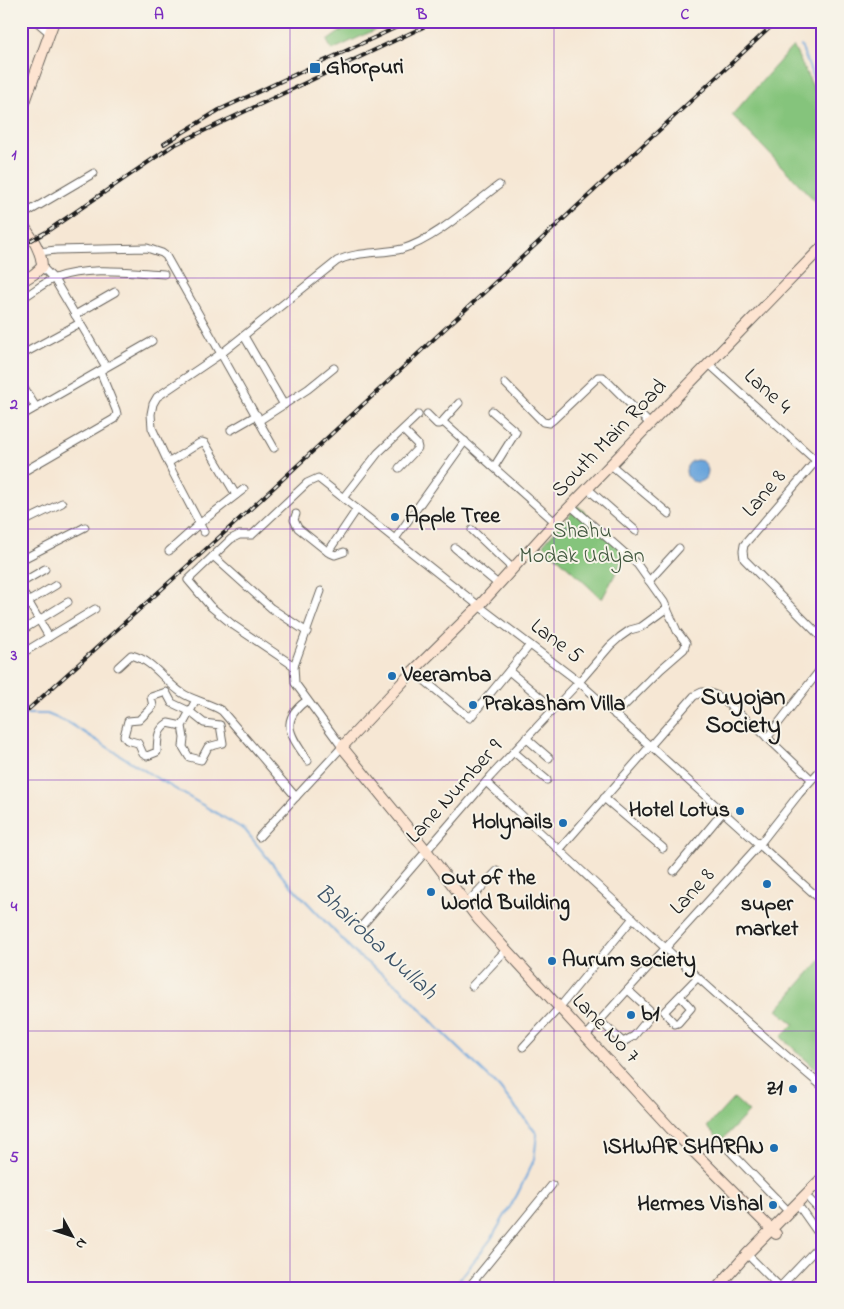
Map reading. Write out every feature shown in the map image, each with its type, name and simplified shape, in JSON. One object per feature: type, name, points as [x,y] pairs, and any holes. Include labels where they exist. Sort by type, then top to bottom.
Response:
[{"type":"main road","points":[[21,113],[54,21]]},
{"type":"main road","points":[[21,222],[39,252],[42,267],[21,282]]},
{"type":"main road","name":"South Main Road","points":[[342,747],[413,671],[480,606],[570,506],[823,246]]},
{"type":"main road","name":"Lane No 7","points":[[342,747],[426,850],[466,904],[506,950],[671,1129],[774,1232]]},
{"type":"main road","points":[[774,1232],[789,1212],[823,1177]]},
{"type":"main road","points":[[717,1288],[823,1187]]},
{"type":"main road","points":[[725,1288],[749,1256]]},
{"type":"street","points":[[36,21],[50,33]]},
{"type":"street","points":[[21,216],[94,173]]},
{"type":"street","points":[[204,532],[152,428],[151,414],[153,404],[161,393],[222,353],[337,261],[346,256],[402,248],[418,242],[440,229],[499,185]]},
{"type":"street","points":[[39,252],[148,248],[162,253],[169,259],[274,448]]},
{"type":"street","points":[[21,473],[114,419],[116,414],[103,369],[80,323],[54,279],[42,267]]},
{"type":"street","points":[[21,299],[54,279],[78,273],[106,271],[164,274]]},
{"type":"street","points":[[75,315],[115,292]]},
{"type":"street","points":[[21,355],[80,323]]},
{"type":"street","points":[[244,336],[284,405]]},
{"type":"street","points":[[21,416],[152,341]]},
{"type":"street","name":"Lane 4","points":[[709,364],[823,467]]},
{"type":"street","points":[[231,430],[284,405],[334,368]]},
{"type":"street","points":[[505,383],[543,422],[549,423],[598,378],[603,377],[650,424]]},
{"type":"street","points":[[21,384],[36,407]]},
{"type":"street","points":[[427,414],[437,424],[443,422],[459,403]]},
{"type":"street","points":[[492,411],[516,432],[494,467]]},
{"type":"street","points":[[343,498],[378,453],[418,415]]},
{"type":"street","points":[[443,422],[555,522]]},
{"type":"street","points":[[399,468],[418,448],[417,444],[403,430]]},
{"type":"street","points":[[395,539],[465,441]]},
{"type":"street","points":[[168,463],[198,444],[205,443],[236,495]]},
{"type":"street","name":"Lane 8","points":[[816,461],[744,545],[742,551],[744,559],[823,639]]},
{"type":"street","points":[[611,465],[669,514]]},
{"type":"street","name":"Lane 5","points":[[213,556],[231,539],[239,535],[252,535],[312,479],[318,478],[579,682],[823,902]]},
{"type":"street","points":[[169,551],[199,524],[244,489]]},
{"type":"street","points":[[588,489],[636,531]]},
{"type":"street","points":[[21,523],[62,503]]},
{"type":"street","points":[[570,506],[637,564],[667,608],[677,632],[686,646],[615,715]]},
{"type":"street","points":[[328,552],[357,509]]},
{"type":"street","points":[[296,514],[294,520],[298,528],[328,552],[334,554],[344,552]]},
{"type":"street","points":[[21,560],[85,527]]},
{"type":"street","points":[[472,530],[513,568]]},
{"type":"street","points":[[456,548],[499,585]]},
{"type":"street","points":[[649,581],[679,548]]},
{"type":"street","points":[[294,666],[233,625],[210,606],[188,580],[213,556],[271,608],[306,632]]},
{"type":"street","points":[[21,583],[45,569]]},
{"type":"street","points":[[21,606],[56,585]]},
{"type":"street","points":[[21,589],[49,637]]},
{"type":"street","points":[[259,837],[342,747],[295,684],[294,666],[321,591]]},
{"type":"street","points":[[21,631],[68,602]]},
{"type":"street","name":"Lane Number 9","points":[[360,928],[486,782],[620,637],[630,630],[641,627],[667,608]]},
{"type":"street","points":[[21,654],[95,609]]},
{"type":"street","points":[[413,671],[470,718],[530,645]]},
{"type":"street","points":[[118,667],[131,655],[141,658],[182,693],[222,711],[296,797]]},
{"type":"street","points":[[767,738],[823,666]]},
{"type":"street","points":[[509,671],[554,709]]},
{"type":"street","points":[[182,726],[168,724],[161,729],[157,735],[157,752],[147,756],[143,754],[138,743],[127,740],[124,736],[128,721],[142,719],[153,706],[151,697],[163,692],[168,694],[172,703],[189,711],[204,723],[220,725],[223,743],[208,748],[202,760],[189,757],[183,747],[182,726],[189,711],[196,700]]},
{"type":"street","points":[[559,850],[694,696],[702,692],[718,696],[767,738],[811,780]]},
{"type":"street","points":[[306,701],[295,710],[290,719],[289,728],[308,761]]},
{"type":"street","points":[[526,738],[549,758]]},
{"type":"street","points":[[514,752],[547,780]]},
{"type":"street","name":"Lane 8","points":[[585,1037],[759,845],[823,767]]},
{"type":"street","points":[[486,782],[667,948],[697,978],[823,1086]]},
{"type":"street","points":[[604,798],[663,848]]},
{"type":"street","points":[[674,872],[723,812]]},
{"type":"street","points":[[466,904],[497,871]]},
{"type":"street","points":[[523,1047],[559,1008],[633,918]]},
{"type":"street","points":[[472,986],[506,950]]},
{"type":"street","points":[[680,996],[697,978]]},
{"type":"street","points":[[600,1021],[623,1042],[634,1036],[653,1013],[628,990]]},
{"type":"street","points":[[728,1148],[789,1212]]},
{"type":"street","points":[[468,1288],[552,1185]]},
{"type":"street","points":[[810,1200],[823,1214]]},
{"type":"street","points":[[749,1256],[780,1287],[818,1246],[820,1241],[820,1236],[801,1209]]},
{"type":"green space","points":[[355,21],[394,21],[332,50],[327,41]]},
{"type":"green space","points":[[793,46],[823,107],[823,209],[732,115]]},
{"type":"green space","name":"Shahu Modak Udyan","points":[[578,506],[627,552],[602,599],[543,544]]},
{"type":"green space","points":[[823,957],[823,1064],[817,1070],[781,1037],[794,1024],[777,1010]]},
{"type":"green space","points":[[734,1098],[749,1112],[721,1141],[707,1127]]},
{"type":"water","points":[[697,460],[707,467],[708,471],[701,481],[697,482],[687,475],[686,471],[693,461]]},
{"type":"waterway","points":[[801,46],[813,77],[823,96]]},
{"type":"waterway","name":"Bhairoba Nullah","points":[[21,714],[47,714],[69,723],[245,830],[283,877],[357,955],[400,987],[436,1026],[499,1087],[537,1134],[534,1160],[517,1195],[491,1239],[453,1288]]},
{"type":"railway","points":[[164,144],[219,110],[410,21]]},
{"type":"railway","points":[[21,246],[46,232],[172,146],[436,21]]},
{"type":"railway","points":[[21,716],[245,514],[777,21]]},
{"type":"place","name":"Ghorpuri","points":[[315,68]]},
{"type":"place","name":"Apple Tree","points":[[395,517]]},
{"type":"place","name":"Veeramba","points":[[392,676]]},
{"type":"place","name":"Prakasham Villa","points":[[473,705]]},
{"type":"place","name":"Hotel Lotus","points":[[740,811]]},
{"type":"place","name":"Holynails","points":[[563,823]]},
{"type":"place","name":"super market","points":[[767,884]]},
{"type":"place","name":"Out of the World Building","points":[[431,892]]},
{"type":"place","name":"Aurum society","points":[[552,961]]},
{"type":"place","name":"b1","points":[[631,1015]]},
{"type":"place","name":"z1","points":[[793,1089]]},
{"type":"place","name":"ISHWAR SHARAN","points":[[774,1148]]},
{"type":"place","name":"Hermes Vishal","points":[[773,1205]]},
{"type":"district","name":"Suyojan Society","points":[[743,712]]}]
